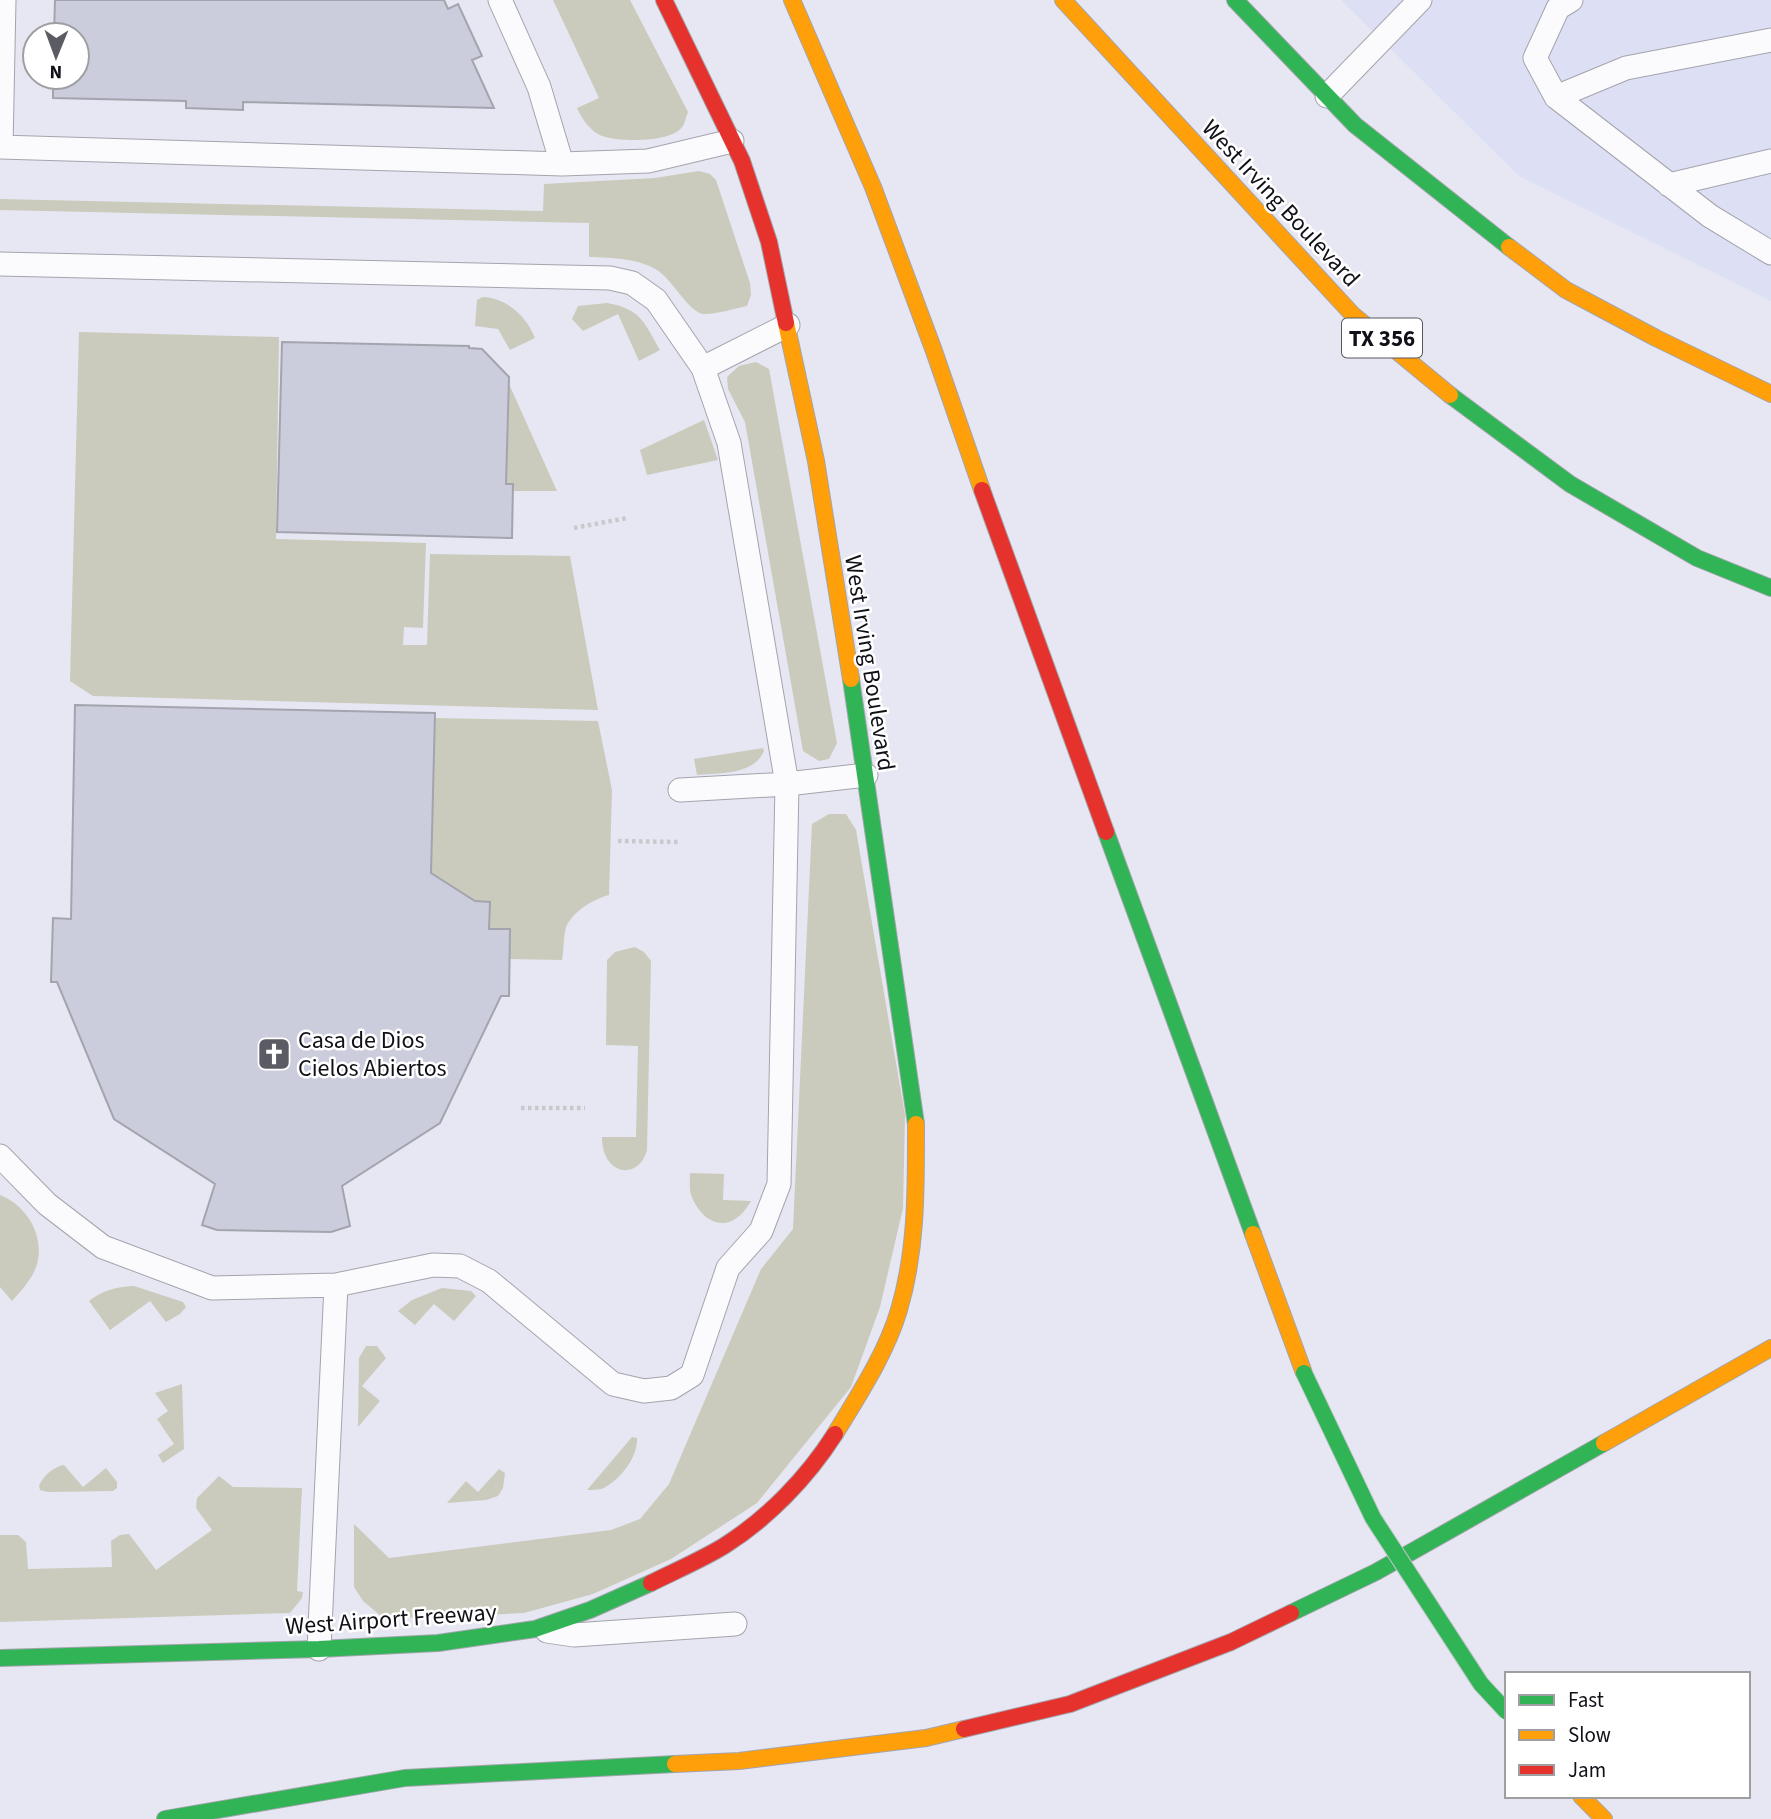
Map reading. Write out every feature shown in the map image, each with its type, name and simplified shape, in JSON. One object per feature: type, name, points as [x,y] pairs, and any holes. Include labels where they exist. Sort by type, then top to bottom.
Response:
[{"type":"main road","name":"West Irving Boulevard","points":[[664,0],[742,161],[769,242],[789,325],[816,461],[916,1116],[916,1214],[909,1269],[898,1313],[881,1352]]},
{"type":"main road","points":[[792,0],[873,187],[1304,1373],[1373,1518],[1481,1684],[1505,1710]]},
{"type":"main road","name":"West Irving Boulevard","points":[[1063,0],[1353,315],[1461,404],[1570,484],[1697,558],[1771,588]]},
{"type":"main road","points":[[1235,0],[1355,125],[1470,218],[1566,290],[1771,394]]},
{"type":"main road","points":[[165,1819],[405,1778],[740,1761],[913,1740],[1070,1704],[1231,1642],[1377,1572],[1771,1348]]},
{"type":"main road","name":"West Airport Freeway","points":[[0,1658],[438,1643],[535,1629],[638,1590],[723,1546],[758,1521],[787,1495],[831,1440],[881,1352]]},
{"type":"main road","points":[[1583,1798],[1604,1819]]},
{"type":"lane","points":[[4,0],[0,147],[562,164],[648,161],[732,141]]},
{"type":"lane","points":[[500,0],[539,87],[562,164]]},
{"type":"lane","points":[[1327,96],[1420,0]]},
{"type":"lane","points":[[1571,0],[1558,8],[1535,58],[1556,97],[1710,216],[1771,253]]},
{"type":"lane","points":[[1556,97],[1626,68],[1771,40]]},
{"type":"lane","points":[[1670,185],[1771,161]]},
{"type":"lane","points":[[0,264],[610,278],[632,283],[656,300],[703,368],[729,443],[787,784],[779,1184],[761,1231],[728,1268],[692,1375],[671,1388],[643,1391],[613,1384],[489,1281],[460,1266],[433,1265],[336,1285],[212,1288],[103,1247],[47,1204],[0,1156]]},
{"type":"lane","points":[[703,368],[789,325]]},
{"type":"lane","points":[[680,790],[787,784],[866,775]]},
{"type":"lane","points":[[319,1649],[336,1285]]},
{"type":"lane","points":[[535,1629],[574,1635],[735,1624]]},
{"type":"path","points":[[574,528],[627,518]]},
{"type":"path","points":[[618,841],[678,842]]},
{"type":"path","points":[[520,1108],[584,1108]]},
{"type":"shaded area","points":[[553,0],[630,0],[688,112],[682,127],[667,136],[632,140],[602,136],[591,128],[577,108],[599,98]]},
{"type":"shaded area","points":[[1341,0],[1771,0],[1771,301],[1519,176]]},
{"type":"shaded area","points":[[699,171],[710,174],[716,180],[750,283],[751,295],[747,306],[704,314],[692,308],[663,274],[649,266],[624,259],[589,257],[589,223],[0,210],[0,199],[543,211],[544,184],[655,178]]},
{"type":"shaded area","points":[[483,297],[500,301],[515,310],[527,323],[535,338],[510,350],[498,329],[475,326],[477,300]]},
{"type":"shaded area","points":[[607,303],[627,309],[640,318],[660,350],[639,361],[618,314],[583,331],[572,319],[578,306]]},
{"type":"shaded area","points":[[79,332],[279,337],[276,539],[426,543],[423,628],[404,627],[403,645],[427,645],[430,554],[570,556],[598,710],[93,696],[70,681]]},
{"type":"shaded area","points":[[756,362],[769,369],[837,743],[829,759],[819,761],[803,751],[745,422],[728,389],[727,377],[739,366]]},
{"type":"shaded area","points":[[509,384],[557,491],[513,491],[513,484],[506,484]]},
{"type":"shaded area","points":[[704,420],[718,460],[647,475],[640,450]]},
{"type":"shaded area","points":[[434,718],[598,721],[612,790],[609,895],[585,906],[570,920],[565,933],[562,960],[510,959],[510,929],[489,929],[489,902],[475,901],[431,873]]},
{"type":"shaded area","points":[[763,748],[759,759],[744,769],[697,775],[694,759]]},
{"type":"shaded area","points":[[829,814],[846,814],[856,830],[905,1115],[903,1208],[880,1307],[851,1387],[757,1503],[671,1559],[593,1594],[524,1613],[420,1618],[381,1616],[363,1601],[354,1587],[354,1524],[389,1558],[611,1530],[640,1519],[669,1484],[761,1269],[793,1229],[812,824]]},
{"type":"shaded area","points":[[635,947],[644,952],[651,961],[647,1150],[637,1167],[622,1170],[608,1160],[602,1137],[636,1137],[638,1046],[606,1045],[607,960],[615,952]]},
{"type":"shaded area","points":[[690,1173],[724,1174],[723,1200],[751,1201],[736,1219],[719,1223],[711,1220],[703,1214],[691,1195]]},
{"type":"shaded area","points":[[0,1195],[18,1206],[25,1214],[36,1232],[38,1242],[39,1253],[35,1269],[27,1284],[12,1301],[0,1287]]},
{"type":"shaded area","points":[[134,1286],[183,1302],[186,1307],[166,1322],[150,1301],[110,1330],[89,1301],[110,1290]]},
{"type":"shaded area","points":[[442,1288],[471,1291],[476,1296],[454,1321],[434,1304],[415,1325],[398,1311],[412,1300]]},
{"type":"shaded area","points":[[366,1346],[377,1346],[386,1358],[362,1386],[380,1401],[358,1427],[359,1358]]},
{"type":"shaded area","points":[[182,1384],[184,1449],[163,1463],[158,1455],[174,1444],[157,1419],[168,1411],[155,1393]]},
{"type":"shaded area","points":[[632,1437],[637,1438],[635,1453],[622,1473],[604,1488],[587,1490]]},
{"type":"shaded area","points":[[64,1465],[83,1487],[106,1468],[117,1482],[117,1488],[113,1491],[40,1490],[39,1486],[46,1475]]},
{"type":"shaded area","points":[[499,1469],[505,1473],[503,1488],[498,1496],[486,1500],[447,1503],[466,1481],[478,1492]]},
{"type":"shaded area","points":[[219,1476],[233,1487],[302,1488],[297,1591],[303,1592],[302,1598],[290,1613],[0,1622],[0,1535],[18,1535],[26,1542],[28,1569],[112,1567],[111,1541],[120,1535],[129,1534],[156,1570],[212,1530],[196,1508],[197,1498]]},
{"type":"building","points":[[55,0],[444,0],[448,9],[458,4],[482,56],[472,60],[494,108],[243,102],[243,110],[186,108],[186,101],[53,98],[53,91],[91,91],[91,21],[54,21]]},
{"type":"building","points":[[282,342],[469,346],[482,349],[509,377],[506,484],[513,484],[512,538],[277,532]]},
{"type":"building","points":[[75,705],[435,713],[431,873],[475,901],[490,902],[489,929],[510,929],[509,996],[501,996],[440,1123],[342,1186],[350,1226],[331,1232],[217,1230],[202,1225],[215,1184],[114,1119],[57,982],[51,982],[53,918],[71,919]]},
{"type":"traffic: fast","points":[[1235,0],[1355,125],[1509,247]]},
{"type":"traffic: fast","points":[[1450,395],[1570,484],[1697,558],[1771,588]]},
{"type":"traffic: fast","points":[[851,679],[916,1124]]},
{"type":"traffic: fast","points":[[1106,832],[1253,1234]]},
{"type":"traffic: fast","points":[[1304,1373],[1373,1518],[1481,1684],[1505,1710]]},
{"type":"traffic: fast","points":[[1291,1613],[1376,1572],[1604,1443]]},
{"type":"traffic: fast","points":[[0,1658],[438,1643],[535,1629],[590,1610],[651,1583]]},
{"type":"traffic: fast","points":[[165,1819],[405,1778],[675,1764]]},
{"type":"traffic: slow","points":[[792,0],[873,187],[982,490]]},
{"type":"traffic: slow","points":[[1063,0],[1353,315],[1450,395]]},
{"type":"traffic: slow","points":[[1509,247],[1566,290],[1771,394]]},
{"type":"traffic: slow","points":[[786,323],[816,461],[851,679]]},
{"type":"traffic: slow","points":[[835,1434],[879,1359],[899,1310],[912,1241],[916,1124]]},
{"type":"traffic: slow","points":[[1253,1234],[1304,1373]]},
{"type":"traffic: slow","points":[[1604,1443],[1771,1348]]},
{"type":"traffic: slow","points":[[675,1764],[739,1761],[926,1738],[964,1729]]},
{"type":"traffic: slow","points":[[1583,1798],[1604,1819]]},
{"type":"traffic: jam","points":[[664,0],[742,161],[769,242],[786,323]]},
{"type":"traffic: jam","points":[[982,490],[1106,832]]},
{"type":"traffic: jam","points":[[651,1583],[715,1551],[756,1523],[786,1496],[835,1434]]},
{"type":"traffic: jam","points":[[964,1729],[1070,1704],[1231,1642],[1291,1613]]},
{"type":"place","name":"Casa de Dios Cielos Abiertos","points":[[274,1054]]}]
